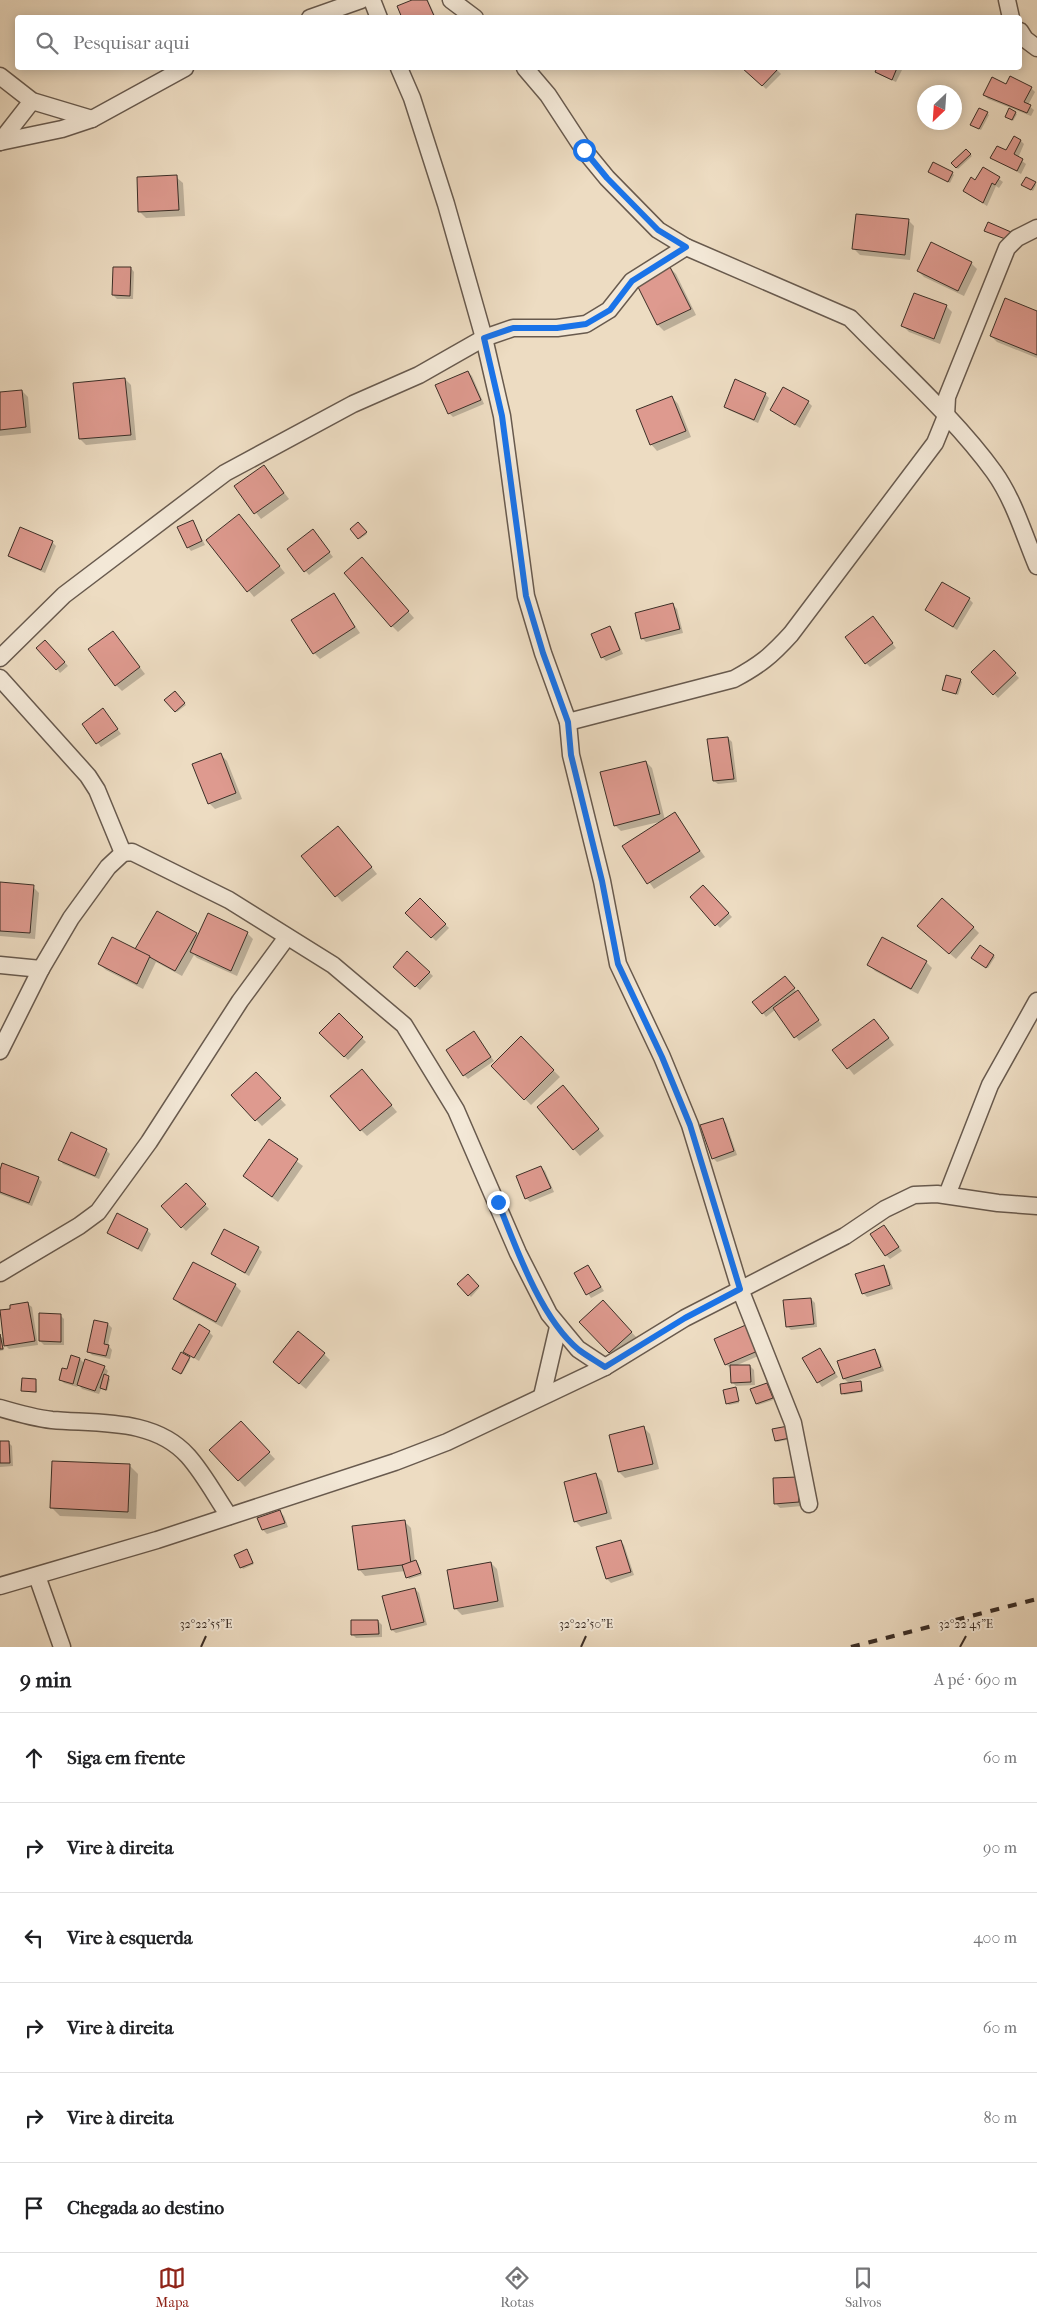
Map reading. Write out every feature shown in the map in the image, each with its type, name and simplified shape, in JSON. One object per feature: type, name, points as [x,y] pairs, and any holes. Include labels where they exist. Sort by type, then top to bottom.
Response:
[{"type":"street","points":[[318,15],[361,0]]},
{"type":"street","points":[[372,0],[378,15]]},
{"type":"street","points":[[452,0],[471,15]]},
{"type":"street","points":[[1007,0],[1011,15]]},
{"type":"street","points":[[1022,34],[1025,39],[1037,48]]},
{"type":"street","points":[[0,142],[62,129],[92,119],[181,70]]},
{"type":"street","points":[[401,70],[412,98],[443,195],[484,338],[502,416],[526,596],[543,653],[568,722],[571,755],[602,881],[618,964],[662,1057],[690,1125],[740,1289],[793,1423],[809,1504]]},
{"type":"street","points":[[527,70],[548,94],[584,150],[607,178],[658,230],[686,247],[850,318],[946,416],[994,472],[1008,494],[1037,566]]},
{"type":"street","points":[[0,76],[32,101],[92,119]]},
{"type":"street","points":[[0,142],[32,101]]},
{"type":"street","points":[[568,722],[734,679],[759,666],[773,654],[791,634],[935,443],[946,416],[947,397],[1007,248],[1017,238],[1037,228]]},
{"type":"street","points":[[0,658],[64,595],[225,473],[353,404],[419,375],[484,338],[513,328],[557,328],[586,324],[610,310],[632,281],[686,247]]},
{"type":"street","points":[[0,678],[88,776],[97,790],[123,853]]},
{"type":"street","points":[[0,1051],[41,969],[71,918],[108,867],[123,853],[132,852],[229,900],[340,971],[393,1014],[412,1036],[456,1110],[495,1194],[518,1253],[549,1314],[578,1349],[605,1367]]},
{"type":"street","points":[[0,1273],[79,1226],[98,1212],[150,1142],[240,1001],[287,937]]},
{"type":"street","points":[[0,965],[41,969]]},
{"type":"street","points":[[947,1195],[990,1085],[1037,1001]]},
{"type":"street","points":[[0,1586],[229,1516],[395,1462],[446,1442],[605,1367],[685,1318],[845,1236],[886,1209],[914,1195],[947,1195],[998,1203],[1037,1206]]},
{"type":"street","points":[[542,1396],[558,1326]]},
{"type":"street","points":[[0,1408],[26,1416],[50,1420],[110,1422],[143,1429],[167,1440],[188,1455],[229,1516]]},
{"type":"street","points":[[37,1576],[62,1647]]},
{"type":"building","points":[[412,0],[427,0],[434,15],[401,15],[397,6]]},
{"type":"building","points":[[744,70],[777,70],[762,86]]},
{"type":"building","points":[[876,70],[896,70],[892,80],[875,72]]},
{"type":"building","points":[[1010,76],[1032,87],[1024,102],[1031,105],[1027,113],[983,95],[992,77],[1006,84]]},
{"type":"building","points":[[979,108],[988,112],[979,129],[970,125]]},
{"type":"building","points":[[1009,108],[1016,112],[1012,120],[1005,117]]},
{"type":"building","points":[[1014,136],[1021,140],[1014,154],[1023,159],[1017,171],[990,158],[997,146],[1006,150]]},
{"type":"building","points":[[966,149],[971,154],[956,168],[951,163]]},
{"type":"building","points":[[933,162],[953,172],[948,182],[928,172]]},
{"type":"building","points":[[983,167],[1000,177],[995,185],[992,183],[983,203],[963,191],[971,177],[975,180]]},
{"type":"building","points":[[177,175],[179,210],[138,212],[137,177]]},
{"type":"building","points":[[1026,177],[1036,182],[1031,190],[1021,185]]},
{"type":"building","points":[[856,214],[909,219],[905,255],[852,249]]},
{"type":"building","points":[[988,222],[1011,232],[1008,240],[984,231]]},
{"type":"building","points":[[931,242],[972,262],[958,291],[917,271]]},
{"type":"building","points":[[113,267],[131,267],[130,296],[112,295]]},
{"type":"building","points":[[670,267],[691,309],[657,325],[636,283]]},
{"type":"building","points":[[914,293],[947,305],[934,339],[901,326]]},
{"type":"building","points":[[1005,298],[1037,311],[1037,355],[990,336]]},
{"type":"building","points":[[468,371],[481,400],[448,414],[435,385]]},
{"type":"building","points":[[125,378],[131,435],[79,439],[73,383]]},
{"type":"building","points":[[735,379],[766,393],[754,420],[724,407]]},
{"type":"building","points":[[783,387],[809,401],[795,425],[770,410]]},
{"type":"building","points":[[22,390],[26,427],[0,430],[0,392]]},
{"type":"building","points":[[672,396],[686,431],[650,445],[636,410]]},
{"type":"building","points":[[264,465],[284,493],[254,514],[234,486]]},
{"type":"building","points":[[239,514],[280,566],[247,592],[206,540]]},
{"type":"building","points":[[193,520],[202,541],[187,548],[177,527]]},
{"type":"building","points":[[358,522],[367,532],[358,539],[350,529]]},
{"type":"building","points":[[20,527],[53,541],[41,570],[8,556]]},
{"type":"building","points":[[313,529],[330,552],[304,572],[287,549]]},
{"type":"building","points":[[362,557],[409,611],[391,627],[344,573]]},
{"type":"building","points":[[942,582],[970,598],[953,627],[925,610]]},
{"type":"building","points":[[334,593],[355,627],[313,654],[291,620]]},
{"type":"building","points":[[673,603],[680,629],[641,639],[635,613]]},
{"type":"building","points":[[873,616],[893,643],[865,664],[845,637]]},
{"type":"building","points":[[610,626],[620,650],[601,658],[591,634]]},
{"type":"building","points":[[113,631],[140,667],[115,686],[88,649]]},
{"type":"building","points":[[45,640],[65,662],[56,670],[36,648]]},
{"type":"building","points":[[994,650],[1016,673],[993,695],[971,672]]},
{"type":"building","points":[[946,675],[961,679],[956,694],[942,690]]},
{"type":"building","points":[[175,691],[185,703],[175,712],[164,700]]},
{"type":"building","points":[[103,708],[118,729],[96,744],[82,724]]},
{"type":"building","points":[[728,737],[734,779],[713,781],[707,739]]},
{"type":"building","points":[[221,753],[236,793],[208,804],[192,764]]},
{"type":"building","points":[[646,761],[660,814],[614,826],[600,772]]},
{"type":"building","points":[[675,812],[700,851],[647,884],[622,846]]},
{"type":"building","points":[[338,826],[372,867],[335,897],[301,856]]},
{"type":"building","points":[[0,882],[34,885],[30,933],[0,931]]},
{"type":"building","points":[[703,885],[729,913],[715,926],[690,897]]},
{"type":"building","points":[[420,898],[446,924],[431,938],[405,913]]},
{"type":"building","points":[[942,898],[974,927],[949,954],[917,926]]},
{"type":"building","points":[[157,911],[197,933],[175,971],[135,949]]},
{"type":"building","points":[[208,913],[248,932],[231,971],[190,952]]},
{"type":"building","points":[[112,937],[150,956],[137,984],[98,964]]},
{"type":"building","points":[[882,937],[927,961],[911,989],[867,965]]},
{"type":"building","points":[[980,945],[994,955],[986,968],[971,958]]},
{"type":"building","points":[[407,951],[430,972],[415,987],[393,967]]},
{"type":"building","points":[[785,976],[795,988],[762,1014],[752,1002]]},
{"type":"building","points":[[798,990],[819,1020],[794,1038],[773,1008]]},
{"type":"building","points":[[339,1013],[363,1037],[344,1057],[319,1033]]},
{"type":"building","points":[[874,1019],[889,1038],[847,1069],[832,1050]]},
{"type":"building","points":[[474,1031],[491,1057],[463,1076],[446,1050]]},
{"type":"building","points":[[521,1036],[554,1070],[524,1100],[491,1066]]},
{"type":"building","points":[[362,1069],[392,1105],[360,1131],[330,1096]]},
{"type":"building","points":[[256,1072],[281,1098],[255,1121],[231,1095]]},
{"type":"building","points":[[563,1085],[599,1129],[573,1150],[537,1107]]},
{"type":"building","points":[[723,1118],[734,1151],[712,1159],[700,1125]]},
{"type":"building","points":[[71,1132],[107,1149],[95,1176],[58,1160]]},
{"type":"building","points":[[269,1139],[298,1159],[272,1197],[243,1176]]},
{"type":"building","points":[[2,1163],[39,1177],[29,1203],[0,1192],[0,1170]]},
{"type":"building","points":[[541,1166],[551,1188],[525,1199],[516,1176]]},
{"type":"building","points":[[186,1183],[206,1204],[181,1228],[161,1206]]},
{"type":"building","points":[[117,1213],[148,1229],[138,1249],[107,1233]]},
{"type":"building","points":[[884,1225],[899,1247],[885,1256],[870,1234]]},
{"type":"building","points":[[224,1229],[259,1247],[245,1273],[211,1254]]},
{"type":"building","points":[[193,1262],[236,1284],[216,1322],[173,1299]]},
{"type":"building","points":[[588,1265],[601,1287],[586,1295],[574,1273]]},
{"type":"building","points":[[884,1265],[890,1285],[862,1294],[855,1274]]},
{"type":"building","points":[[468,1274],[479,1286],[468,1296],[457,1284]]},
{"type":"building","points":[[811,1298],[814,1324],[786,1327],[783,1300]]},
{"type":"building","points":[[603,1300],[632,1332],[609,1353],[579,1322]]},
{"type":"building","points":[[28,1302],[35,1341],[4,1346],[0,1310],[10,1309],[10,1305]]},
{"type":"building","points":[[39,1313],[61,1314],[61,1342],[39,1341]]},
{"type":"building","points":[[94,1320],[108,1323],[104,1344],[109,1345],[106,1356],[87,1352]]},
{"type":"building","points":[[199,1324],[210,1331],[194,1358],[183,1352]]},
{"type":"building","points":[[748,1324],[760,1350],[725,1365],[714,1339]]},
{"type":"building","points":[[298,1331],[325,1353],[299,1384],[273,1362]]},
{"type":"building","points":[[0,1334],[3,1349],[0,1349]]},
{"type":"building","points":[[820,1348],[835,1373],[817,1383],[802,1358]]},
{"type":"building","points":[[875,1349],[881,1367],[843,1379],[837,1361]]},
{"type":"building","points":[[181,1352],[190,1357],[181,1374],[172,1369]]},
{"type":"building","points":[[71,1355],[80,1358],[73,1384],[59,1380],[62,1368],[67,1369]]},
{"type":"building","points":[[85,1359],[105,1366],[95,1391],[77,1385]]},
{"type":"building","points":[[730,1365],[750,1365],[751,1382],[731,1383]]},
{"type":"building","points":[[104,1374],[109,1376],[106,1390],[100,1388]]},
{"type":"building","points":[[22,1378],[36,1379],[36,1392],[21,1391]]},
{"type":"building","points":[[861,1381],[862,1391],[841,1394],[840,1384]]},
{"type":"building","points":[[767,1383],[773,1398],[756,1404],[750,1389]]},
{"type":"building","points":[[736,1387],[739,1401],[726,1404],[723,1390]]},
{"type":"building","points":[[241,1421],[270,1452],[238,1481],[209,1450]]},
{"type":"building","points":[[644,1426],[653,1464],[618,1472],[609,1435]]},
{"type":"building","points":[[788,1426],[790,1438],[775,1441],[772,1429]]},
{"type":"building","points":[[0,1441],[9,1441],[10,1463],[0,1463]]},
{"type":"building","points":[[52,1461],[130,1464],[128,1512],[50,1508]]},
{"type":"building","points":[[596,1473],[607,1513],[574,1522],[564,1482]]},
{"type":"building","points":[[797,1477],[799,1502],[774,1504],[773,1478]]},
{"type":"building","points":[[280,1510],[285,1523],[262,1530],[257,1518]]},
{"type":"building","points":[[405,1520],[411,1564],[358,1570],[352,1526]]},
{"type":"building","points":[[621,1540],[631,1572],[606,1579],[596,1547]]},
{"type":"building","points":[[247,1549],[253,1563],[240,1568],[234,1555]]},
{"type":"building","points":[[416,1560],[421,1573],[406,1578],[402,1565]]},
{"type":"building","points":[[491,1562],[498,1601],[454,1609],[447,1570]]},
{"type":"building","points":[[415,1588],[424,1622],[391,1630],[382,1596]]},
{"type":"building","points":[[351,1620],[378,1620],[379,1634],[351,1635]]},
{"type":"railway","points":[[851,1647],[1037,1599]]},
{"type":"route","points":[[498,1202],[518,1253],[549,1314],[578,1349],[605,1367],[685,1318],[740,1289],[690,1125],[662,1057],[618,964],[602,881],[571,755],[568,722],[543,653],[526,596],[515,525],[502,416],[484,338],[513,328],[557,328],[586,324],[610,310],[632,281],[686,247],[658,230],[607,178],[584,150]]}]
